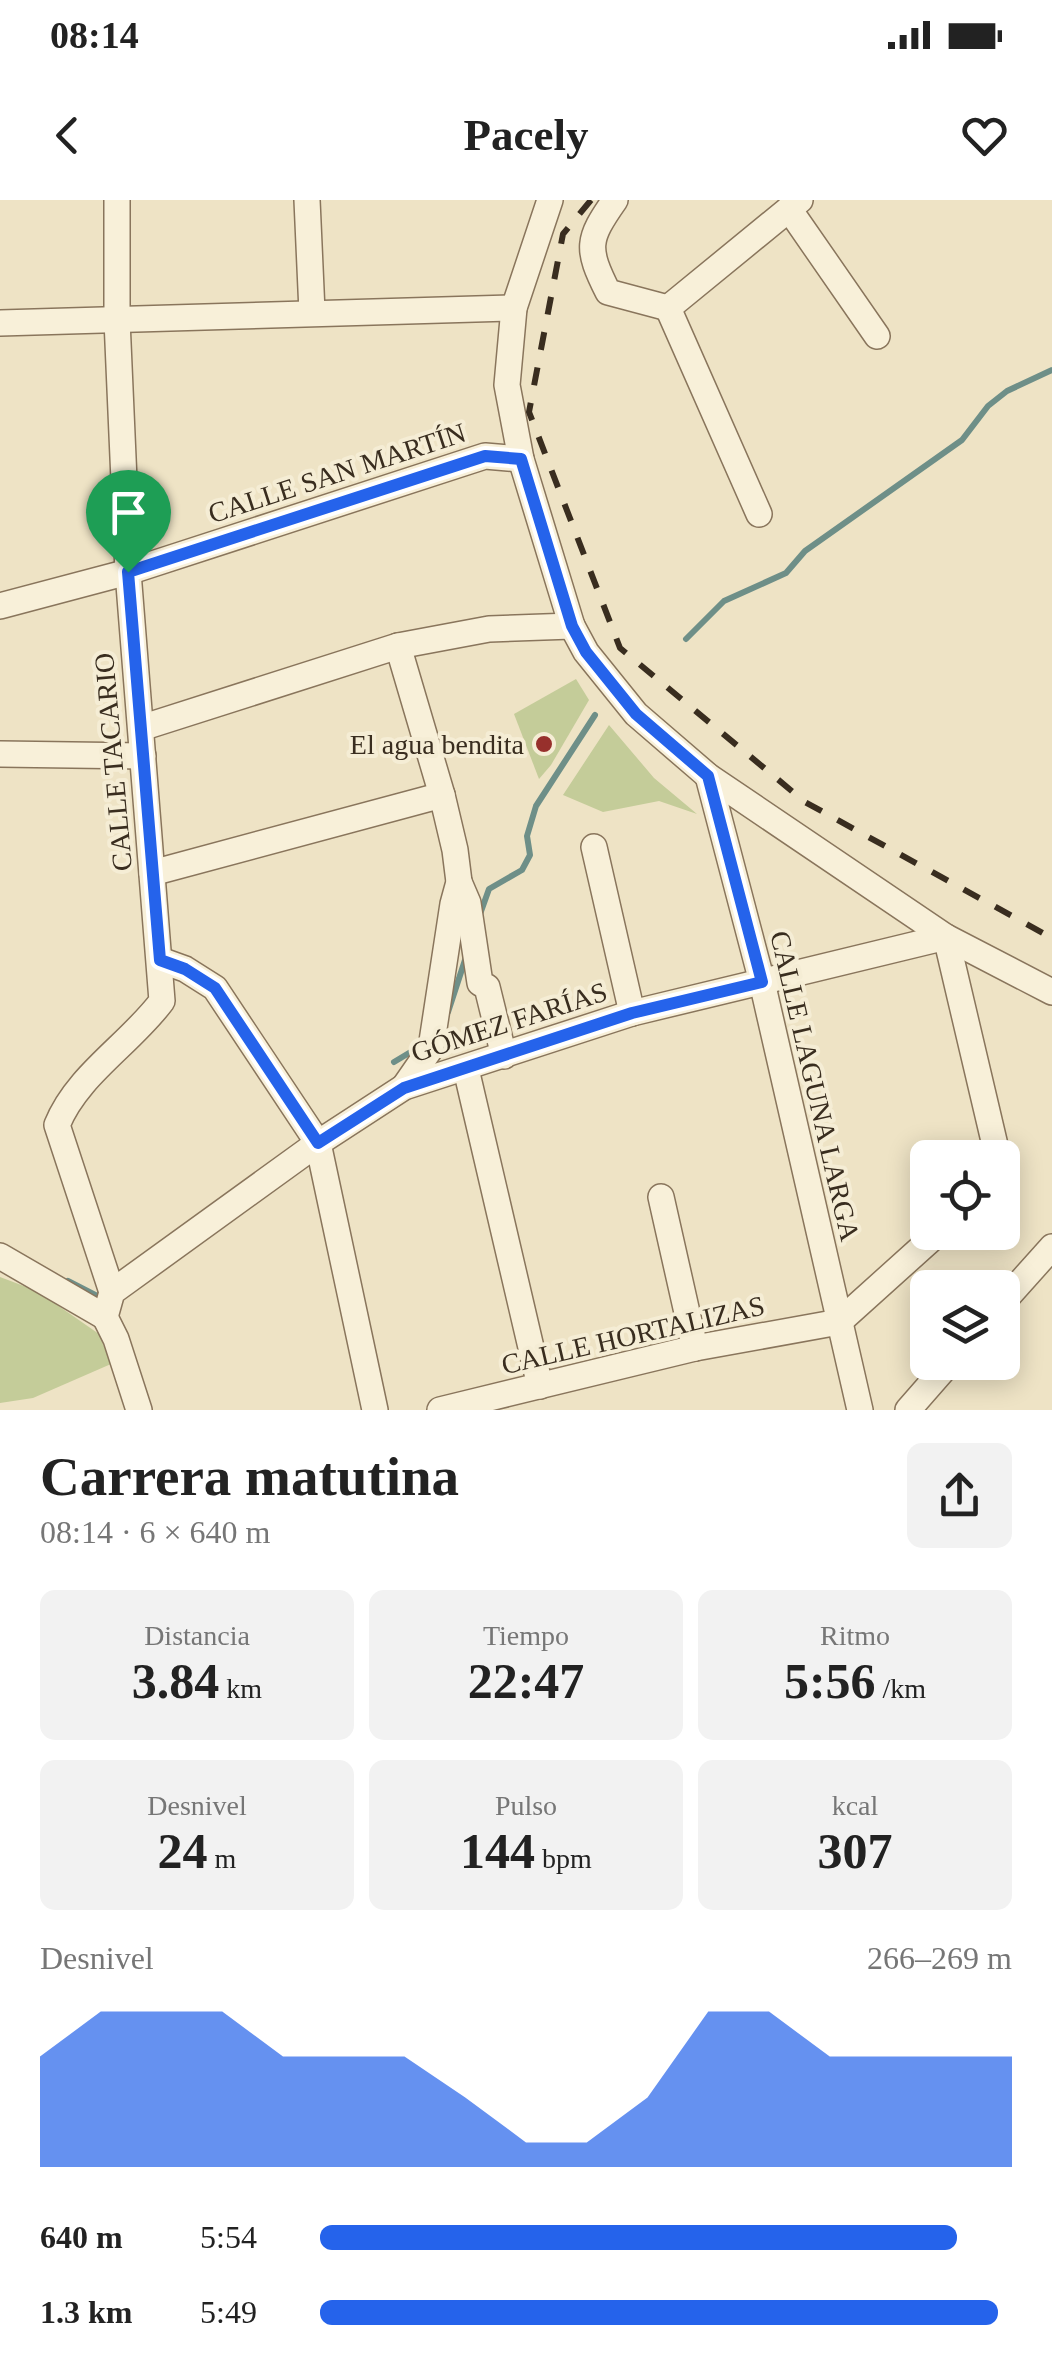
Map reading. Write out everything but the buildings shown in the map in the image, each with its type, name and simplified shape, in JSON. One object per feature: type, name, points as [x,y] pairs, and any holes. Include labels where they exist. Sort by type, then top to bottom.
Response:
[{"type":"street","name":"CALLE TACARIO","points":[[118,200],[117,320],[128,572],[162,1000],[143,1027],[67,1099],[56,1125],[139,1410]]},
{"type":"street","points":[[307,200],[312,312]]},
{"type":"street","points":[[550,200],[514,308],[508,385],[521,459],[572,626],[586,652],[636,714],[708,776],[946,937],[1052,992]]},
{"type":"street","points":[[615,200],[593,232],[594,263],[608,292],[668,308]]},
{"type":"street","points":[[668,308],[795,205],[877,336]]},
{"type":"street","points":[[0,324],[514,308]]},
{"type":"street","points":[[668,308],[759,514]]},
{"type":"street","name":"CALLE SAN MARTÍN","points":[[0,606],[128,572],[485,456],[521,459]]},
{"type":"street","points":[[141,728],[398,646],[489,630],[572,626]]},
{"type":"street","points":[[398,646],[442,795],[480,982],[487,987],[504,1056]]},
{"type":"street","points":[[0,754],[143,756]]},
{"type":"street","name":"CALLE LAGUNA LARGA","points":[[708,776],[762,982],[860,1410]]},
{"type":"street","points":[[152,873],[442,795]]},
{"type":"street","points":[[594,846],[632,1013]]},
{"type":"street","points":[[404,1088],[432,1048],[460,896]]},
{"type":"street","points":[[946,937],[994,1140]]},
{"type":"street","name":"GÓMEZ FARÍAS","points":[[108,1304],[318,1143],[404,1088],[632,1013],[946,937]]},
{"type":"street","points":[[160,960],[185,969],[215,988],[318,1143],[375,1410]]},
{"type":"street","points":[[466,1069],[540,1386]]},
{"type":"street","points":[[661,1197],[695,1348]]},
{"type":"street","points":[[1020,1283],[1052,1247]]},
{"type":"street","points":[[839,1322],[919,1250]]},
{"type":"street","points":[[0,1256],[108,1304]]},
{"type":"street","name":"CALLE HORTALIZAS","points":[[440,1410],[695,1348],[839,1322]]},
{"type":"street","points":[[908,1410],[934,1380]]},
{"type":"green space","name":"El agua bendita","points":[[576,679],[589,700],[539,779],[514,714]]},
{"type":"green space","points":[[609,725],[654,778],[697,814],[659,801],[603,812],[563,795]]},
{"type":"green space","points":[[0,1277],[37,1291],[99,1334],[111,1364],[33,1398],[0,1403]]},
{"type":"waterway","points":[[686,639],[724,601],[786,573],[805,551],[962,440],[988,406],[1007,391],[1052,370]]},
{"type":"waterway","points":[[479,917],[489,889],[522,870],[530,855],[527,836],[536,806],[595,715]]},
{"type":"waterway","points":[[448,1012],[466,957]]},
{"type":"waterway","points":[[394,1062],[419,1047]]},
{"type":"waterway","points":[[68,1281],[103,1299]]},
{"type":"railway","points":[[591,200],[563,234],[529,412],[620,648],[805,802],[1052,938]]},
{"type":"place","name":"El agua bendita","points":[[544,744]]},
{"type":"route","points":[[485,456],[521,459],[572,626],[586,652],[636,714],[708,776],[762,982],[632,1013],[404,1088],[318,1143],[215,988],[185,969],[160,960],[128,572],[485,456]]}]
